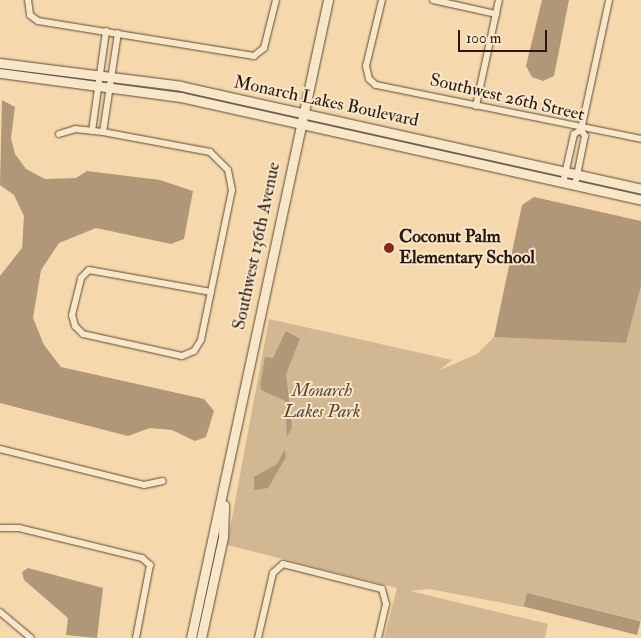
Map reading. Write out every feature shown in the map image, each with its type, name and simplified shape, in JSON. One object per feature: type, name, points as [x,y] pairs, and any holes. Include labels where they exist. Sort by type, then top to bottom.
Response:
[{"type":"street","points":[[28,0],[30,15],[38,21],[246,56],[260,53],[268,38],[276,0]]},
{"type":"street","name":"Southwest 136th Avenue","points":[[191,638],[224,500],[261,298],[328,0]]},
{"type":"street","name":"Southwest 26th Street","points":[[382,0],[366,66],[369,78],[376,85],[581,130],[641,140]]},
{"type":"street","points":[[433,0],[496,14]]},
{"type":"street","points":[[476,106],[499,0]]},
{"type":"street","points":[[576,185],[584,144],[581,130],[609,0]]},
{"type":"street","points":[[92,131],[106,31]]},
{"type":"street","points":[[103,132],[118,33]]},
{"type":"street","name":"Monarch Lakes Boulevard","points":[[0,63],[181,86],[641,189]]},
{"type":"street","name":"Monarch Lakes Boulevard","points":[[0,73],[181,97],[640,199]]},
{"type":"street","points":[[564,183],[574,134],[581,130]]},
{"type":"street","points":[[58,134],[103,132],[210,152],[228,170],[230,210],[201,340],[194,351],[182,356],[83,334],[75,326],[72,315],[81,278],[89,270],[211,292]]},
{"type":"street","points":[[572,142],[584,144]]},
{"type":"street","points":[[0,450],[144,485],[163,481]]},
{"type":"street","name":"Southwest 136th Avenue","points":[[201,638],[223,537],[224,500]]},
{"type":"street","points":[[0,528],[19,528],[142,558],[150,565],[136,638]]},
{"type":"street","points":[[267,638],[258,637],[278,566],[382,589],[386,594],[378,638]]},
{"type":"street","points":[[0,612],[31,638]]},
{"type":"green space","name":"Monarch Lakes Park","points":[[641,286],[641,621],[527,593],[524,607],[429,589],[410,591],[548,624],[545,638],[384,638],[397,588],[227,545],[269,319],[452,360],[440,370],[477,354],[494,337],[626,343]]},
{"type":"shaded area","points":[[542,0],[569,0],[554,76],[543,81],[532,77],[526,66]]},
{"type":"shaded area","points":[[2,100],[15,107],[11,138],[15,154],[26,169],[45,179],[76,178],[87,171],[160,180],[193,191],[184,239],[171,244],[96,228],[59,243],[41,270],[33,318],[44,345],[61,367],[204,399],[214,411],[206,437],[195,441],[172,430],[150,428],[128,436],[0,403],[0,276],[22,248],[24,216],[14,195],[0,185]]},
{"type":"shaded area","points":[[534,197],[641,221],[641,286],[626,343],[494,337],[522,205]]},
{"type":"shaded area","points":[[286,331],[300,339],[286,374],[292,427],[287,437],[285,401],[261,390],[260,386],[265,357],[273,358]]},
{"type":"shaded area","points":[[285,449],[286,457],[268,488],[254,490],[254,477],[277,464]]},
{"type":"shaded area","points":[[28,568],[103,588],[97,638],[66,635],[68,618],[24,580],[22,572]]},
{"type":"shaded area","points":[[527,593],[641,621],[637,635],[524,607]]},
{"type":"place","name":"Coconut Palm Elementary School","points":[[389,248]]}]
